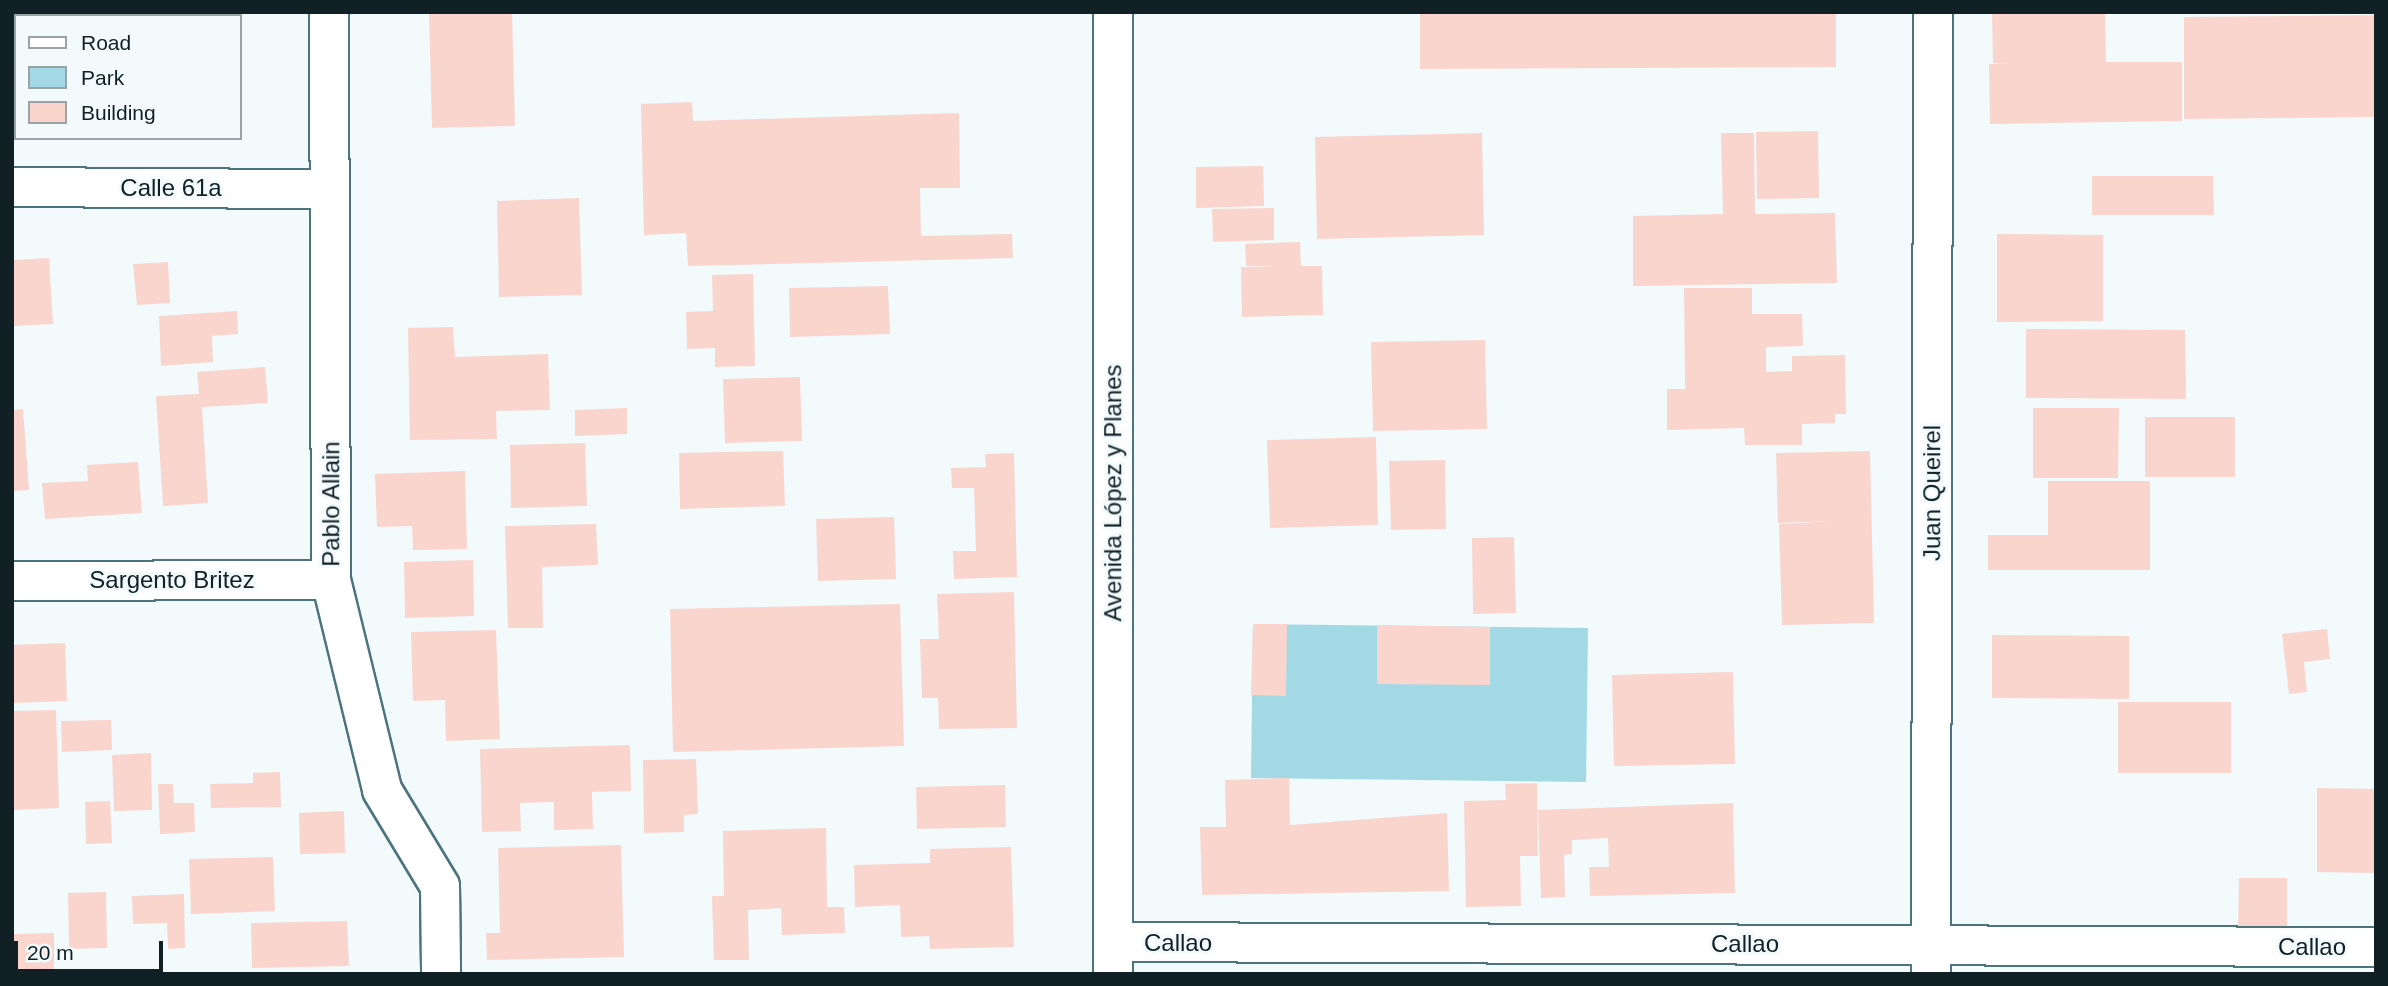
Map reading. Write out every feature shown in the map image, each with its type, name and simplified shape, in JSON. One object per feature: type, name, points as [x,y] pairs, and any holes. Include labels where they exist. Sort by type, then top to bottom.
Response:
[{"type":"street","name":"Pablo Allain","points":[[329,12],[331,580],[382,790],[440,886],[440,974]]},
{"type":"street","name":"Avenida López y Planes","points":[[1113,12],[1113,958]]},
{"type":"street","name":"Juan Queirel","points":[[1931,959],[1933,12]]},
{"type":"street","name":"Calle 61a","points":[[12,187],[330,189]]},
{"type":"street","name":"Sargento Britez","points":[[12,581],[331,580]]},
{"type":"street","name":"Callao","points":[[1113,958],[1931,959],[2376,947]]},
{"type":"green space","points":[[1253,624],[1588,628],[1586,782],[1251,778]]},
{"type":"building","points":[[55,12],[180,14],[55,14]]},
{"type":"building","points":[[429,12],[512,12],[515,126],[432,128]]},
{"type":"building","points":[[1420,12],[1836,12],[1836,67],[1420,69]]},
{"type":"building","points":[[1992,12],[2105,12],[2106,62],[2182,62],[2182,121],[1990,124],[1989,64],[2008,64],[1993,63]]},
{"type":"building","points":[[2376,15],[2376,117],[2184,119],[2184,17]]},
{"type":"building","points":[[692,102],[693,121],[959,113],[960,188],[920,188],[921,236],[1012,234],[1013,258],[688,266],[686,233],[644,235],[641,104]]},
{"type":"building","points":[[1818,131],[1819,198],[1757,199],[1756,132]]},
{"type":"building","points":[[1482,133],[1484,235],[1317,239],[1315,137]]},
{"type":"building","points":[[1721,133],[1754,133],[1755,214],[1835,213],[1837,283],[1633,286],[1633,216],[1723,214]]},
{"type":"building","points":[[1263,166],[1264,206],[1196,208],[1196,167]]},
{"type":"building","points":[[2092,176],[2213,176],[2214,215],[2092,215]]},
{"type":"building","points":[[579,198],[582,295],[499,297],[497,201]]},
{"type":"building","points":[[1274,208],[1274,240],[1213,242],[1212,209]]},
{"type":"building","points":[[1997,234],[2103,235],[2103,321],[1997,322]]},
{"type":"building","points":[[1300,242],[1301,266],[1322,266],[1323,315],[1242,317],[1241,267],[1275,267],[1246,266],[1245,244]]},
{"type":"building","points":[[49,258],[53,324],[12,326],[12,260]]},
{"type":"building","points":[[168,262],[170,303],[137,305],[133,264]]},
{"type":"building","points":[[753,274],[755,366],[715,367],[715,348],[687,349],[686,312],[713,311],[712,275]]},
{"type":"building","points":[[888,286],[890,334],[790,337],[789,288]]},
{"type":"building","points":[[1684,288],[1752,288],[1752,314],[1802,314],[1803,346],[1766,347],[1766,372],[1792,371],[1792,356],[1845,355],[1846,414],[1835,414],[1835,423],[1802,424],[1802,445],[1745,445],[1744,428],[1667,430],[1667,389],[1685,389]]},
{"type":"building","points":[[237,311],[238,334],[212,336],[213,362],[161,366],[159,316]]},
{"type":"building","points":[[453,327],[455,357],[548,354],[550,410],[496,411],[497,439],[410,440],[408,328]]},
{"type":"building","points":[[2026,329],[2185,330],[2186,399],[2026,398]]},
{"type":"building","points":[[1485,340],[1487,429],[1373,431],[1371,342]]},
{"type":"building","points":[[265,367],[268,403],[202,407],[208,503],[163,506],[156,396],[199,394],[197,372]]},
{"type":"building","points":[[800,377],[802,441],[725,443],[723,379]]},
{"type":"building","points":[[627,408],[627,434],[575,436],[575,410]]},
{"type":"building","points":[[2033,408],[2119,408],[2118,478],[2033,478]]},
{"type":"building","points":[[23,409],[29,490],[12,491],[12,410]]},
{"type":"building","points":[[2145,417],[2235,417],[2235,477],[2145,477]]},
{"type":"building","points":[[1376,437],[1378,525],[1270,528],[1267,440]]},
{"type":"building","points":[[585,443],[587,506],[511,508],[510,445]]},
{"type":"building","points":[[783,451],[785,506],[680,509],[679,453]]},
{"type":"building","points":[[1870,451],[1874,623],[1782,625],[1779,524],[1833,521],[1778,523],[1776,453]]},
{"type":"building","points":[[1014,453],[1017,577],[954,579],[953,551],[976,551],[974,488],[952,488],[951,468],[986,467],[985,454]]},
{"type":"building","points":[[1445,460],[1446,529],[1391,530],[1389,461]]},
{"type":"building","points":[[138,462],[142,513],[45,519],[42,483],[88,481],[87,465]]},
{"type":"building","points":[[465,471],[467,549],[413,550],[412,526],[377,527],[375,474]]},
{"type":"building","points":[[2048,481],[2150,481],[2150,570],[1988,570],[1988,535],[2048,535]]},
{"type":"building","points":[[894,517],[896,579],[818,581],[816,519]]},
{"type":"building","points":[[596,524],[598,565],[542,567],[543,628],[508,628],[505,526]]},
{"type":"building","points":[[1514,537],[1516,613],[1473,614],[1472,538]]},
{"type":"building","points":[[473,560],[474,616],[405,618],[404,562]]},
{"type":"building","points":[[1014,592],[1017,728],[939,729],[938,698],[922,698],[920,639],[939,639],[937,594]]},
{"type":"building","points":[[900,604],[904,746],[673,752],[670,609]]},
{"type":"building","points":[[1253,624],[1287,624],[1286,696],[1251,695]]},
{"type":"building","points":[[1377,625],[1490,627],[1490,685],[1377,684]]},
{"type":"building","points":[[2327,629],[2330,659],[2304,662],[2307,692],[2289,694],[2282,634]]},
{"type":"building","points":[[496,630],[500,739],[446,741],[445,700],[413,701],[411,632]]},
{"type":"building","points":[[1992,635],[2129,636],[2129,699],[1992,698]]},
{"type":"building","points":[[65,643],[67,701],[12,703],[12,645]]},
{"type":"building","points":[[1733,672],[1735,764],[1614,766],[1612,675]]},
{"type":"building","points":[[2118,702],[2231,702],[2231,773],[2118,773]]},
{"type":"building","points":[[56,710],[59,808],[12,810],[12,711]]},
{"type":"building","points":[[111,720],[112,750],[62,752],[61,721]]},
{"type":"building","points":[[630,745],[631,791],[592,792],[593,829],[554,830],[554,802],[520,803],[521,831],[482,832],[480,749]]},
{"type":"building","points":[[151,753],[152,810],[114,811],[112,755]]},
{"type":"building","points":[[696,759],[698,814],[684,815],[684,832],[644,833],[643,760]]},
{"type":"building","points":[[280,772],[281,807],[211,808],[210,784],[253,783],[253,773]]},
{"type":"building","points":[[1289,778],[1290,825],[1447,813],[1449,891],[1202,895],[1200,827],[1226,827],[1225,780]]},
{"type":"building","points":[[1537,783],[1538,856],[1520,856],[1521,906],[1466,907],[1464,801],[1506,800],[1505,784]]},
{"type":"building","points":[[158,784],[173,784],[174,803],[194,803],[195,832],[160,834]]},
{"type":"building","points":[[1005,785],[1006,827],[917,829],[916,787]]},
{"type":"building","points":[[2317,788],[2376,789],[2376,873],[2317,872]]},
{"type":"building","points":[[110,801],[112,843],[86,844],[85,802]]},
{"type":"building","points":[[1733,803],[1735,893],[1590,896],[1589,867],[1609,867],[1608,838],[1572,840],[1572,854],[1564,855],[1565,897],[1541,898],[1538,810]]},
{"type":"building","points":[[344,811],[345,853],[300,854],[299,813]]},
{"type":"building","points":[[826,828],[827,907],[844,907],[845,933],[782,935],[781,908],[748,910],[749,960],[714,960],[712,896],[724,896],[723,831]]},
{"type":"building","points":[[621,845],[624,957],[487,960],[486,933],[500,933],[498,848]]},
{"type":"building","points":[[1011,847],[1014,947],[930,949],[929,936],[901,937],[900,905],[855,907],[854,865],[930,863],[930,849]]},
{"type":"building","points":[[273,857],[275,911],[191,914],[189,859]]},
{"type":"building","points":[[2239,878],[2287,878],[2287,931],[2238,930]]},
{"type":"building","points":[[106,892],[107,948],[69,949],[68,893]]},
{"type":"building","points":[[184,894],[185,948],[168,949],[167,923],[133,924],[132,896]]},
{"type":"building","points":[[347,921],[349,966],[252,968],[251,923]]},
{"type":"building","points":[[54,933],[54,972],[12,973],[12,934]]}]
